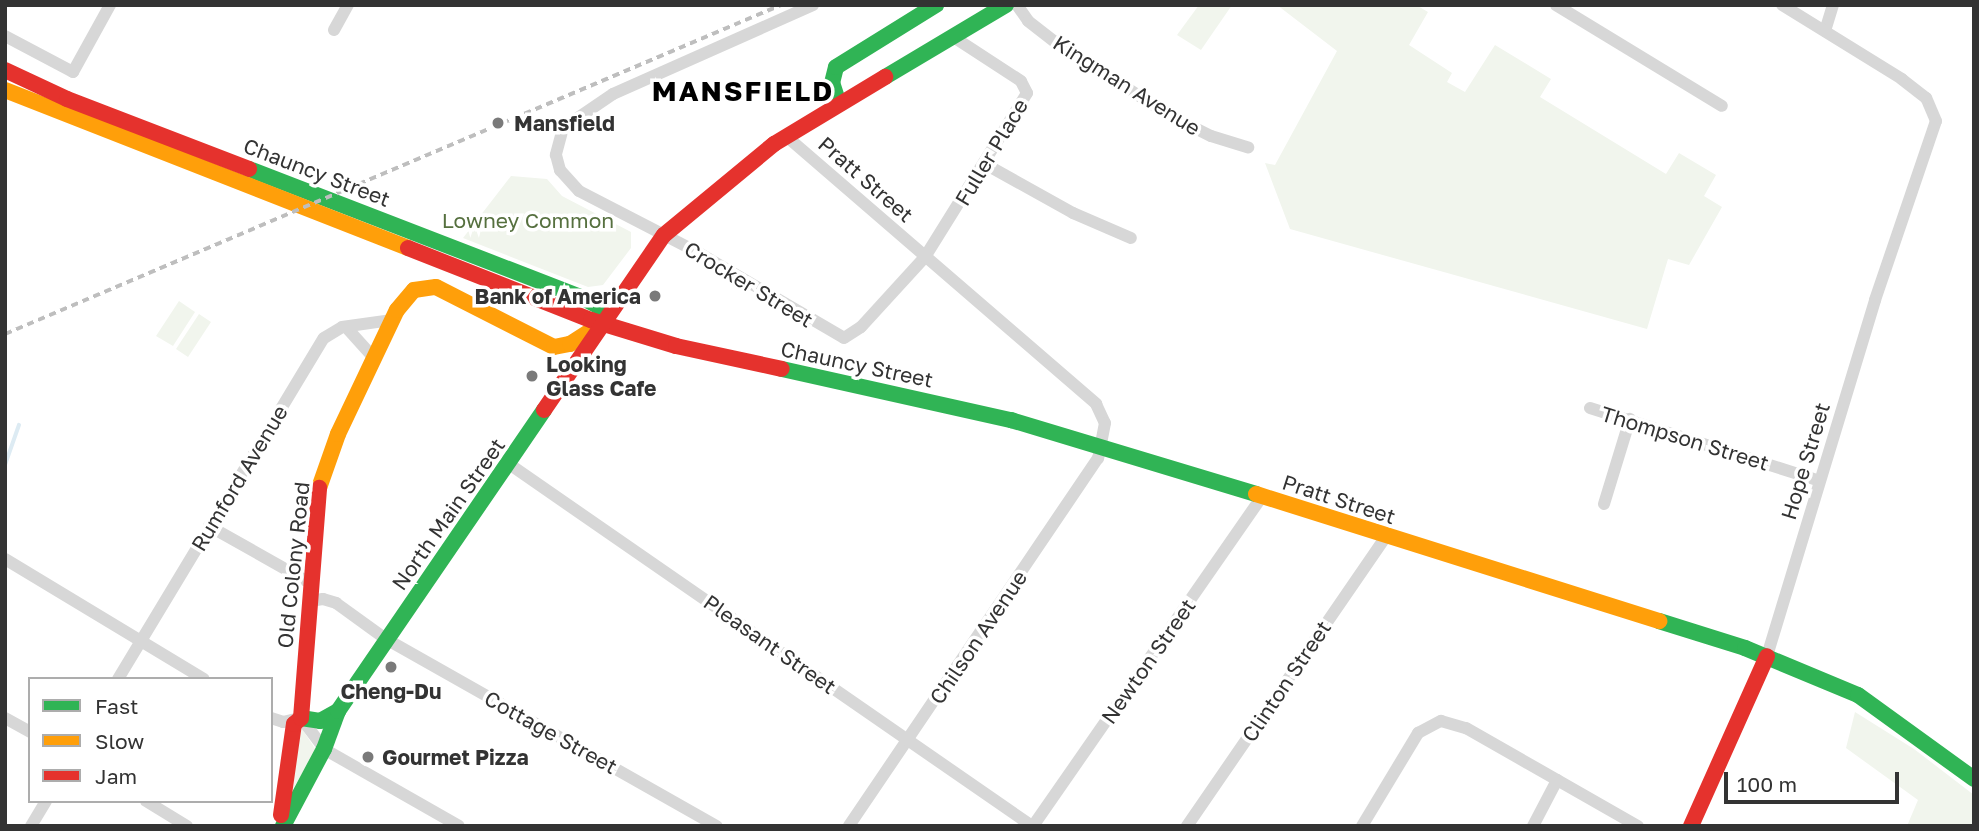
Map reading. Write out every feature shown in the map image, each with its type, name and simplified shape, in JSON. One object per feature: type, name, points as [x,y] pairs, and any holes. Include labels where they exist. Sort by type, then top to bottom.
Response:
[{"type":"main road","points":[[839,104],[832,83],[836,67],[936,5]]},
{"type":"main road","name":"North Main Street","points":[[281,826],[324,749],[338,710],[664,236],[786,136],[1006,5]]},
{"type":"main road","name":"Chauncy Street","points":[[5,70],[66,99],[583,298],[602,308],[605,321]]},
{"type":"main road","name":"Chauncy Street","points":[[5,90],[275,199],[676,346],[1011,420],[1101,445]]},
{"type":"main road","name":"Old Colony Road","points":[[281,826],[294,724],[301,718],[310,583],[326,462],[391,320],[408,294],[436,288],[554,347]]},
{"type":"main road","points":[[554,395],[563,369],[554,347],[570,344],[605,321]]},
{"type":"main road","name":"Pratt Street","points":[[1101,445],[1767,656],[1858,695],[1974,779]]},
{"type":"main road","name":"Hope Street","points":[[1691,826],[1767,656]]},
{"type":"main road","points":[[301,718],[320,721],[338,710]]},
{"type":"street","points":[[5,36],[73,72],[110,5]]},
{"type":"street","points":[[664,236],[568,181],[556,155],[563,128],[622,88],[813,5]]},
{"type":"street","name":"Kingman Avenue","points":[[1017,5],[1054,41],[1169,115],[1211,136],[1248,147]]},
{"type":"street","points":[[1556,5],[1722,106]]},
{"type":"street","points":[[1782,5],[1825,32],[1833,5]]},
{"type":"street","points":[[334,30],[347,6]]},
{"type":"street","name":"Hope Street","points":[[1767,656],[1875,300],[1936,121],[1930,103],[1887,67],[1825,32]]},
{"type":"street","name":"Fuller Place","points":[[925,257],[985,164],[1027,88],[952,36]]},
{"type":"street","name":"Pratt Street","points":[[786,136],[1102,409],[1105,423],[1101,445]]},
{"type":"street","points":[[985,164],[1043,197],[1131,239]]},
{"type":"street","name":"Crocker Street","points":[[664,236],[844,338],[860,327],[925,257]]},
{"type":"street","name":"Rumford Avenue","points":[[119,677],[324,338],[346,327],[391,320]]},
{"type":"street","points":[[346,327],[374,358]]},
{"type":"street","name":"Thompson Street","points":[[1590,408],[1820,481]]},
{"type":"street","points":[[1604,504],[1630,419]]},
{"type":"street","name":"Chilson Avenue","points":[[849,826],[1098,458],[1101,445]]},
{"type":"street","name":"Pleasant Street","points":[[509,464],[1032,826]]},
{"type":"street","name":"Newton Street","points":[[1032,826],[1262,496]]},
{"type":"street","points":[[209,526],[310,583]]},
{"type":"street","name":"Clinton Street","points":[[1187,826],[1386,536]]},
{"type":"street","points":[[5,559],[201,677]]},
{"type":"street","name":"Cottage Street","points":[[310,601],[323,599],[335,603],[386,639],[717,826]]},
{"type":"street","points":[[5,718],[28,731]]},
{"type":"street","points":[[273,719],[283,722],[301,718],[324,749],[434,820],[459,826]]},
{"type":"street","points":[[1362,826],[1406,750],[1423,727],[1436,722],[1457,723],[1638,826]]},
{"type":"street","points":[[1534,826],[1557,780]]},
{"type":"street","points":[[31,826],[45,803]]},
{"type":"street","points":[[149,803],[187,826]]},
{"type":"green space","points":[[1199,5],[1232,5],[1201,50],[1177,35]]},
{"type":"green space","points":[[1277,5],[1416,5],[1428,12],[1409,45],[1452,73],[1447,82],[1465,92],[1495,45],[1551,79],[1540,97],[1666,174],[1679,153],[1716,175],[1704,196],[1722,207],[1689,265],[1668,259],[1647,329],[1290,229],[1265,163],[1275,165],[1337,51]]},
{"type":"green space","name":"Lowney Common","points":[[511,176],[547,179],[562,196],[631,232],[631,248],[603,285],[588,287],[463,238]]},
{"type":"green space","points":[[179,301],[195,312],[173,346],[156,336]]},
{"type":"green space","points":[[199,314],[211,322],[188,357],[176,349]]},
{"type":"green space","points":[[1855,712],[1914,749],[1974,795],[1974,826],[1907,826],[1918,800],[1846,748]]},
{"type":"green space","points":[[298,723],[316,750],[293,789]]},
{"type":"waterway","points":[[5,465],[19,425]]},
{"type":"railway","points":[[5,334],[781,5]]},
{"type":"traffic: fast","points":[[839,104],[832,83],[836,67],[936,5]]},
{"type":"traffic: fast","points":[[885,77],[1006,5]]},
{"type":"traffic: fast","points":[[249,169],[583,298],[602,308],[605,321]]},
{"type":"traffic: fast","points":[[782,369],[1011,420],[1256,494]]},
{"type":"traffic: fast","points":[[283,826],[324,749],[338,711],[544,410]]},
{"type":"traffic: fast","points":[[1659,621],[1745,648],[1858,695],[1974,779]]},
{"type":"traffic: fast","points":[[301,718],[320,721],[338,711]]},
{"type":"traffic: slow","points":[[5,90],[408,248]]},
{"type":"traffic: slow","points":[[319,488],[338,434],[397,310],[414,290],[436,287],[554,347],[570,344],[596,327]]},
{"type":"traffic: slow","points":[[1256,494],[1659,621]]},
{"type":"traffic: jam","points":[[5,70],[67,99],[249,169]]},
{"type":"traffic: jam","points":[[544,410],[664,235],[774,144],[885,77]]},
{"type":"traffic: jam","points":[[408,248],[591,320],[676,346],[782,369]]},
{"type":"traffic: jam","points":[[281,815],[294,724],[301,718],[319,488]]},
{"type":"traffic: jam","points":[[1691,826],[1767,656]]},
{"type":"place","name":"Mansfield","points":[[498,123]]},
{"type":"place","name":"Bank of America","points":[[655,296]]},
{"type":"place","name":"Looking Glass Cafe","points":[[532,376]]},
{"type":"place","name":"Cheng-Du","points":[[391,667]]},
{"type":"place","name":"Gourmet Pizza","points":[[368,757]]},
{"type":"district","name":"MANSFIELD","points":[[743,91]]}]
